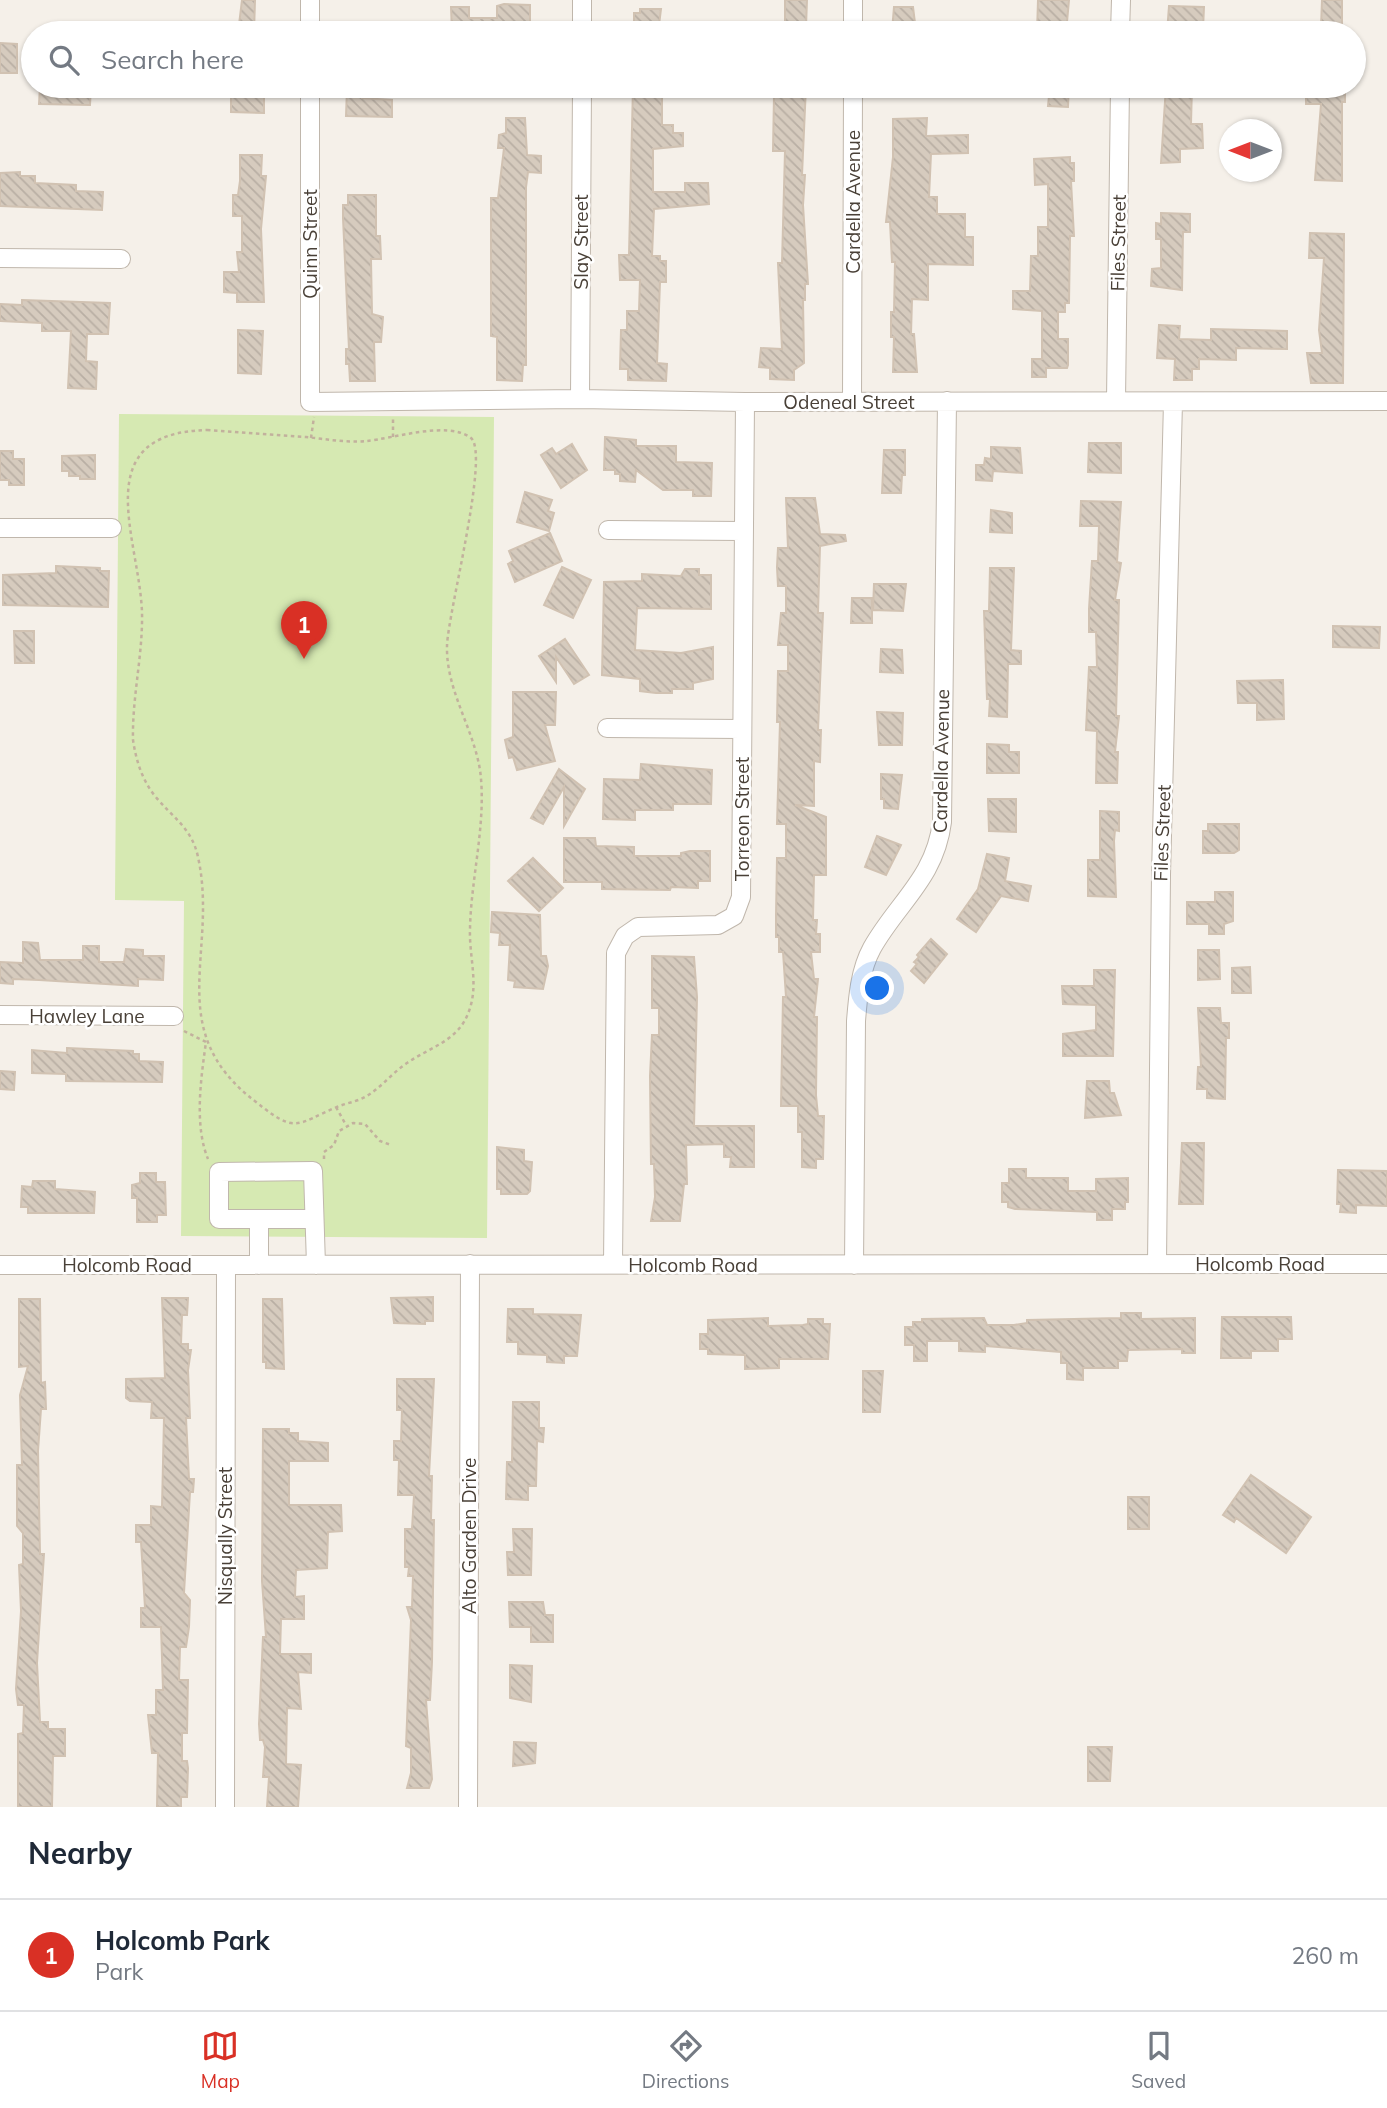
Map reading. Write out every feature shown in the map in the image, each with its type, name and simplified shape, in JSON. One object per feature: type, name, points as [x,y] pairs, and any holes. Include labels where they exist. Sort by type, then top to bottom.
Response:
[{"type":"street","points":[[310,0],[310,21]]},
{"type":"street","points":[[582,0],[582,21]]},
{"type":"street","points":[[853,0],[853,21]]},
{"type":"street","points":[[1120,21],[1121,0]]},
{"type":"street","name":"Quinn Street","points":[[310,98],[310,402]]},
{"type":"street","name":"Slay Street","points":[[580,399],[582,98]]},
{"type":"street","name":"Cardella Avenue","points":[[852,402],[853,98]]},
{"type":"street","name":"Files Street","points":[[1116,401],[1120,98]]},
{"type":"street","points":[[0,258],[121,259]]},
{"type":"street","name":"Odeneal Street","points":[[310,402],[580,399],[745,402],[1387,401]]},
{"type":"street","name":"Cardella Avenue","points":[[854,1265],[856,1021],[860,981],[872,948],[925,876],[939,843],[942,822],[947,401]]},
{"type":"street","name":"Torreon Street","points":[[613,1264],[616,953],[625,936],[638,927],[718,925],[734,916],[741,897],[745,402]]},
{"type":"street","name":"Files Street","points":[[1157,1264],[1161,874],[1173,402]]},
{"type":"street","points":[[0,528],[112,528]]},
{"type":"street","points":[[608,530],[743,531]]},
{"type":"street","points":[[607,728],[742,729]]},
{"type":"street","name":"Hawley Lane","points":[[0,1015],[176,1023]]},
{"type":"street","points":[[314,1219],[219,1219],[219,1171],[313,1171],[316,1265]]},
{"type":"street","points":[[259,1219],[260,1265]]},
{"type":"street","name":"Alto Garden Drive","points":[[468,1807],[470,1264]]},
{"type":"street","name":"Holcomb Road","points":[[0,1265],[1387,1264]]},
{"type":"street","name":"Nisqually Street","points":[[225,1807],[226,1265]]},
{"type":"path","points":[[176,1023],[206,1042],[234,1083],[263,1108],[289,1122],[306,1123],[336,1107],[370,1095],[405,1064],[457,1033],[469,1011],[474,993],[470,920],[482,793],[475,748],[449,676],[447,642],[476,480],[477,449],[474,440],[465,435],[440,431],[355,442],[207,430],[171,435],[145,447],[131,473],[127,509],[142,614],[133,740],[136,758],[148,785],[187,829],[197,852],[204,923],[198,997],[206,1042],[201,1104],[202,1144]]},
{"type":"path","points":[[123,544],[131,543]]},
{"type":"path","points":[[336,1107],[346,1125]]},
{"type":"path","points":[[313,1171],[324,1162],[324,1152],[334,1145],[339,1131],[346,1125],[365,1124],[380,1141],[391,1145]]},
{"type":"green space","points":[[119,414],[494,417],[487,1238],[181,1236],[184,901],[115,900]]},
{"type":"building","points":[[242,0],[255,0],[254,21],[239,21]]},
{"type":"building","points":[[785,0],[807,0],[806,21],[785,21]]},
{"type":"building","points":[[1038,0],[1069,0],[1067,21],[1037,21]]},
{"type":"building","points":[[1322,0],[1342,0],[1342,21],[1321,21]]},
{"type":"building","points":[[530,5],[530,21],[452,21],[451,7],[469,7],[469,18],[497,18],[497,6]]},
{"type":"building","points":[[1169,6],[1204,7],[1203,21],[1168,21]]},
{"type":"building","points":[[894,7],[913,7],[915,21],[893,21]]},
{"type":"building","points":[[640,9],[661,9],[660,21],[634,21],[634,13],[640,13]]},
{"type":"building","points":[[0,43],[17,44],[17,73],[0,73]]},
{"type":"building","points":[[39,98],[90,98],[90,105],[39,104]]},
{"type":"building","points":[[231,98],[264,98],[264,113],[231,112]]},
{"type":"building","points":[[347,98],[392,100],[392,117],[346,116]]},
{"type":"building","points":[[633,98],[662,98],[662,125],[673,125],[673,133],[683,133],[683,146],[653,149],[653,192],[685,192],[685,183],[708,183],[709,204],[654,209],[652,256],[660,256],[660,261],[666,261],[666,282],[660,282],[657,363],[667,364],[666,381],[628,380],[628,369],[620,369],[621,330],[627,330],[627,311],[639,311],[640,280],[620,280],[619,255],[629,255]]},
{"type":"building","points":[[774,98],[805,98],[802,175],[805,175],[803,205],[808,284],[805,284],[803,300],[804,363],[794,370],[794,380],[770,379],[770,368],[759,367],[761,348],[782,349],[778,263],[782,263],[785,151],[773,151]]},
{"type":"building","points":[[1049,98],[1068,98],[1068,107],[1048,106]]},
{"type":"building","points":[[1165,98],[1192,98],[1191,124],[1202,124],[1203,148],[1180,149],[1180,162],[1161,163]]},
{"type":"building","points":[[1306,98],[1345,98],[1345,102],[1342,102],[1342,181],[1315,180],[1321,104],[1306,104]]},
{"type":"building","points":[[506,118],[525,118],[527,155],[541,156],[541,173],[528,172],[526,187],[526,365],[523,365],[522,381],[497,380],[497,337],[491,336],[491,198],[498,198],[504,148],[498,148],[499,135],[506,133]]},
{"type":"building","points":[[927,118],[926,136],[968,135],[968,153],[931,154],[929,197],[937,197],[937,214],[965,214],[965,237],[973,237],[973,265],[928,264],[928,300],[912,299],[911,334],[914,334],[917,372],[893,372],[894,337],[891,337],[891,312],[894,312],[895,262],[892,262],[890,222],[886,222],[893,157],[893,119]]},
{"type":"building","points":[[240,155],[262,155],[261,176],[266,176],[261,229],[264,302],[237,302],[237,293],[224,292],[224,272],[239,272],[237,252],[242,252],[242,216],[233,216],[233,195],[238,195],[240,181]]},
{"type":"building","points":[[1070,157],[1070,163],[1074,163],[1074,181],[1071,181],[1074,236],[1070,236],[1069,303],[1065,303],[1065,312],[1058,312],[1058,339],[1068,339],[1068,365],[1067,368],[1046,368],[1046,377],[1032,377],[1032,359],[1042,359],[1042,311],[1013,309],[1013,291],[1030,291],[1031,256],[1038,256],[1038,227],[1048,227],[1048,184],[1035,185],[1034,159]]},
{"type":"building","points":[[20,172],[20,176],[35,176],[35,183],[76,185],[76,191],[103,192],[102,210],[0,206],[0,173]]},
{"type":"building","points":[[348,195],[376,195],[376,236],[380,236],[381,259],[371,259],[372,314],[383,317],[381,342],[374,342],[375,381],[350,381],[349,364],[346,364],[346,349],[349,349],[343,205],[348,205]]},
{"type":"building","points":[[1161,213],[1190,214],[1190,232],[1183,232],[1182,290],[1151,286],[1152,269],[1161,268],[1161,239],[1156,239],[1156,223],[1161,224]]},
{"type":"building","points":[[1310,233],[1344,234],[1343,383],[1311,383],[1307,353],[1322,353],[1319,330],[1324,258],[1309,258]]},
{"type":"building","points":[[22,300],[110,303],[108,334],[87,334],[86,361],[97,362],[96,389],[68,388],[71,331],[42,331],[42,323],[0,321],[0,304],[22,305]]},
{"type":"building","points":[[1159,325],[1180,326],[1179,339],[1211,340],[1211,329],[1287,331],[1287,349],[1236,348],[1236,360],[1199,359],[1199,369],[1192,369],[1192,380],[1174,380],[1175,359],[1157,358]]},
{"type":"building","points":[[238,330],[263,331],[261,374],[238,373]]},
{"type":"building","points":[[605,437],[636,440],[636,446],[676,446],[676,462],[712,463],[711,496],[693,496],[693,490],[663,490],[636,470],[635,482],[620,481],[620,474],[615,474],[615,470],[604,470]]},
{"type":"building","points":[[1089,443],[1121,443],[1121,473],[1088,472]]},
{"type":"building","points":[[572,444],[587,470],[561,488],[541,455],[552,448],[556,454]]},
{"type":"building","points":[[991,447],[1020,448],[1022,473],[993,471],[992,481],[976,480],[976,465],[984,465],[985,458],[991,459]]},
{"type":"building","points":[[884,450],[905,450],[905,475],[902,475],[901,493],[882,493]]},
{"type":"building","points":[[0,451],[13,451],[13,459],[24,459],[24,485],[9,485],[9,480],[0,480]]},
{"type":"building","points":[[95,455],[95,479],[80,479],[80,476],[69,476],[69,471],[62,471],[62,456]]},
{"type":"building","points":[[525,492],[552,500],[548,511],[554,513],[549,531],[517,522]]},
{"type":"building","points":[[786,498],[815,498],[820,534],[845,535],[846,541],[820,546],[818,613],[823,613],[818,730],[821,730],[820,762],[814,761],[814,806],[795,805],[826,817],[826,875],[814,875],[813,920],[817,920],[816,934],[820,934],[820,952],[811,952],[814,979],[818,979],[814,1017],[817,1017],[816,1095],[818,1116],[824,1116],[823,1159],[816,1159],[816,1168],[802,1167],[802,1132],[798,1132],[798,1106],[781,1106],[783,997],[786,997],[783,952],[779,952],[779,937],[776,937],[777,858],[786,858],[786,824],[777,824],[780,722],[777,722],[778,671],[788,671],[788,645],[778,645],[781,613],[786,613],[786,586],[778,586],[777,567],[778,548],[788,548]]},
{"type":"building","points":[[1081,501],[1121,502],[1117,562],[1121,563],[1115,600],[1119,600],[1116,716],[1119,716],[1115,752],[1118,752],[1117,783],[1096,783],[1097,731],[1086,730],[1089,667],[1097,667],[1096,632],[1089,632],[1089,609],[1092,561],[1098,561],[1099,526],[1080,526]]},
{"type":"building","points":[[991,510],[1012,513],[1012,533],[990,532]]},
{"type":"building","points":[[550,533],[562,561],[515,582],[508,564],[513,561],[509,551]]},
{"type":"building","points":[[56,566],[100,568],[100,571],[109,571],[108,607],[3,605],[3,575],[56,573]]},
{"type":"building","points":[[562,567],[591,580],[573,618],[544,605]]},
{"type":"building","points":[[990,568],[1014,568],[1011,650],[1021,651],[1021,664],[1008,664],[1007,717],[989,716],[990,699],[987,699],[984,611],[989,611]]},
{"type":"building","points":[[685,569],[699,569],[699,575],[711,575],[711,609],[637,608],[635,650],[681,653],[713,647],[713,679],[693,683],[693,689],[672,689],[672,693],[656,693],[640,691],[640,679],[602,675],[604,582],[642,581],[642,574],[681,576]]},
{"type":"building","points":[[874,584],[906,584],[903,611],[873,610]]},
{"type":"building","points":[[852,598],[872,598],[872,623],[851,623]]},
{"type":"building","points":[[1333,626],[1380,627],[1379,648],[1333,647]]},
{"type":"building","points":[[14,631],[34,631],[34,663],[15,663]]},
{"type":"building","points":[[565,639],[589,675],[574,684],[556,657],[556,682],[539,656]]},
{"type":"building","points":[[881,649],[902,650],[903,673],[880,672]]},
{"type":"building","points":[[1283,680],[1284,719],[1257,720],[1257,703],[1238,703],[1237,681]]},
{"type":"building","points":[[513,692],[556,692],[555,725],[545,725],[555,761],[517,770],[513,757],[509,758],[505,740],[513,737]]},
{"type":"building","points":[[877,712],[903,713],[902,745],[879,745]]},
{"type":"building","points":[[987,744],[1009,745],[1009,752],[1019,752],[1019,773],[987,773]]},
{"type":"building","points":[[641,764],[712,770],[711,804],[673,804],[673,810],[635,810],[635,820],[603,819],[604,779],[640,780]]},
{"type":"building","points":[[559,769],[585,789],[564,826],[564,787],[543,824],[531,818]]},
{"type":"building","points":[[881,774],[902,775],[898,809],[884,808],[884,799],[881,799]]},
{"type":"building","points":[[988,799],[1016,799],[1016,832],[989,831]]},
{"type":"building","points":[[1100,811],[1119,812],[1119,831],[1115,830],[1114,841],[1116,897],[1088,896],[1088,860],[1100,860]]},
{"type":"building","points":[[1208,824],[1239,824],[1239,850],[1234,853],[1203,853],[1203,831],[1208,831]]},
{"type":"building","points":[[877,836],[901,845],[886,875],[865,867]]},
{"type":"building","points":[[564,838],[595,838],[596,846],[634,847],[634,856],[681,856],[681,853],[690,851],[710,851],[710,881],[698,881],[698,888],[671,887],[670,890],[602,889],[602,882],[564,882]]},
{"type":"building","points":[[987,854],[1009,858],[1005,881],[1031,886],[1028,901],[1001,896],[976,932],[957,919],[978,889]]},
{"type":"building","points":[[533,858],[563,888],[539,911],[508,881]]},
{"type":"building","points":[[1215,892],[1233,892],[1233,921],[1224,924],[1224,934],[1209,934],[1209,924],[1187,924],[1187,902],[1215,902]]},
{"type":"building","points":[[492,912],[540,915],[541,956],[546,956],[548,966],[543,989],[514,987],[515,981],[508,980],[510,945],[499,945],[500,933],[491,932]]},
{"type":"building","points":[[931,939],[947,954],[924,983],[911,971],[917,964],[914,962],[919,957],[917,955]]},
{"type":"building","points":[[23,942],[38,943],[40,960],[83,960],[83,946],[99,946],[99,962],[124,962],[126,949],[143,950],[143,956],[164,956],[163,980],[138,979],[138,986],[13,979],[13,984],[0,983],[0,962],[23,963]]},
{"type":"building","points":[[1198,950],[1219,950],[1220,979],[1198,980]]},
{"type":"building","points":[[652,956],[694,957],[697,997],[694,1126],[754,1126],[754,1167],[730,1167],[731,1157],[724,1157],[724,1144],[686,1145],[687,1184],[684,1184],[680,1221],[651,1221],[655,1197],[654,1164],[651,1164],[650,1076],[652,1035],[659,1035],[659,1008],[652,1008]]},
{"type":"building","points":[[1250,967],[1251,993],[1232,993],[1232,968]]},
{"type":"building","points":[[1094,970],[1115,970],[1113,1056],[1063,1056],[1063,1034],[1096,1030],[1096,1005],[1063,1004],[1062,986],[1094,986]]},
{"type":"building","points":[[1198,1008],[1220,1008],[1221,1023],[1229,1023],[1229,1038],[1226,1038],[1225,1099],[1207,1098],[1207,1089],[1197,1089],[1198,1067],[1201,1067]]},
{"type":"building","points":[[67,1048],[133,1051],[133,1054],[139,1054],[139,1061],[163,1062],[162,1082],[66,1081],[66,1074],[32,1073],[32,1050],[67,1053]]},
{"type":"building","points":[[0,1071],[15,1072],[14,1090],[0,1089]]},
{"type":"building","points":[[1087,1081],[1109,1081],[1110,1093],[1114,1093],[1121,1115],[1085,1118]]},
{"type":"building","points":[[1182,1143],[1204,1143],[1203,1204],[1179,1204]]},
{"type":"building","points":[[497,1147],[524,1150],[524,1161],[532,1162],[530,1191],[527,1194],[501,1194],[501,1189],[497,1189]]},
{"type":"building","points":[[1009,1169],[1026,1169],[1026,1178],[1068,1178],[1068,1191],[1096,1191],[1096,1179],[1128,1178],[1128,1202],[1125,1202],[1125,1209],[1112,1209],[1112,1220],[1097,1220],[1097,1212],[1015,1209],[1008,1207],[1008,1202],[1002,1202],[1002,1183],[1009,1183]]},
{"type":"building","points":[[1338,1170],[1387,1171],[1387,1206],[1356,1205],[1356,1213],[1340,1212],[1341,1204],[1337,1204]]},
{"type":"building","points":[[140,1173],[156,1173],[156,1182],[165,1182],[166,1215],[157,1215],[157,1222],[137,1222],[137,1198],[132,1198],[132,1185],[140,1183]]},
{"type":"building","points":[[33,1181],[55,1181],[55,1189],[95,1192],[94,1213],[28,1213],[28,1207],[21,1207],[22,1186],[32,1187]]},
{"type":"building","points":[[433,1297],[433,1321],[425,1321],[425,1324],[394,1323],[391,1298]]},
{"type":"building","points":[[162,1298],[188,1298],[187,1315],[182,1315],[181,1344],[188,1344],[188,1350],[191,1350],[188,1370],[190,1418],[186,1418],[189,1479],[194,1479],[193,1492],[190,1492],[184,1593],[190,1600],[186,1647],[180,1647],[179,1680],[188,1680],[187,1733],[182,1733],[182,1761],[187,1761],[188,1768],[187,1797],[181,1797],[181,1807],[157,1807],[158,1753],[152,1753],[148,1715],[156,1715],[156,1690],[163,1690],[161,1627],[141,1627],[141,1608],[145,1608],[141,1542],[136,1542],[136,1525],[151,1525],[151,1506],[162,1507],[164,1418],[151,1418],[152,1402],[130,1401],[126,1398],[126,1379],[165,1378]]},
{"type":"building","points":[[19,1299],[40,1299],[41,1383],[45,1382],[46,1409],[41,1409],[38,1451],[40,1554],[44,1554],[37,1663],[40,1722],[48,1722],[48,1729],[65,1729],[65,1756],[53,1756],[52,1807],[18,1807],[18,1734],[23,1733],[24,1705],[18,1705],[16,1689],[21,1611],[19,1565],[23,1564],[23,1533],[17,1526],[17,1465],[22,1465],[20,1395],[28,1366],[19,1367]]},
{"type":"building","points":[[263,1299],[282,1299],[284,1369],[266,1368],[266,1362],[263,1362]]},
{"type":"building","points":[[508,1309],[533,1309],[533,1314],[581,1315],[577,1356],[564,1356],[564,1363],[547,1362],[547,1355],[518,1354],[518,1342],[507,1342]]},
{"type":"building","points":[[1121,1313],[1141,1313],[1141,1319],[1195,1318],[1195,1353],[1182,1353],[1182,1349],[1128,1350],[1127,1361],[1118,1361],[1118,1368],[1083,1368],[1083,1380],[1067,1379],[1067,1363],[1061,1363],[1061,1352],[985,1346],[985,1352],[959,1351],[959,1341],[927,1341],[927,1361],[914,1361],[914,1345],[905,1345],[905,1327],[913,1327],[913,1322],[922,1322],[922,1319],[984,1318],[987,1325],[1014,1325],[1027,1323],[1027,1320],[1121,1318]]},
{"type":"building","points":[[1222,1317],[1291,1317],[1292,1339],[1278,1339],[1278,1351],[1251,1351],[1251,1358],[1221,1358]]},
{"type":"building","points":[[768,1318],[768,1326],[803,1325],[808,1324],[808,1319],[823,1319],[823,1324],[830,1324],[828,1359],[779,1359],[779,1368],[745,1369],[745,1355],[708,1354],[708,1349],[700,1349],[700,1334],[708,1334],[708,1320]]},
{"type":"building","points":[[863,1371],[883,1371],[880,1412],[863,1412]]},
{"type":"building","points":[[397,1379],[434,1379],[429,1476],[432,1476],[431,1520],[434,1520],[432,1662],[430,1700],[426,1700],[432,1779],[429,1788],[407,1788],[411,1773],[411,1748],[406,1746],[411,1620],[407,1607],[412,1607],[413,1576],[408,1576],[409,1567],[405,1567],[405,1529],[412,1529],[414,1495],[398,1495],[399,1460],[394,1460],[394,1441],[401,1441],[402,1410],[397,1410]]},
{"type":"building","points":[[513,1402],[539,1402],[539,1428],[544,1428],[543,1442],[537,1441],[536,1486],[528,1486],[528,1500],[506,1499],[507,1462],[512,1462]]},
{"type":"building","points":[[263,1429],[289,1429],[289,1433],[298,1433],[298,1441],[328,1443],[328,1461],[289,1461],[289,1505],[341,1505],[342,1531],[328,1532],[327,1568],[296,1570],[295,1597],[304,1596],[304,1619],[281,1619],[280,1654],[311,1654],[311,1673],[298,1672],[301,1709],[287,1708],[286,1764],[301,1765],[298,1807],[267,1807],[269,1777],[263,1777],[265,1747],[263,1740],[260,1740],[259,1724],[263,1637],[266,1637],[262,1581]]},
{"type":"building","points":[[1251,1475],[1311,1517],[1286,1553],[1236,1518],[1234,1522],[1223,1515]]},
{"type":"building","points":[[1128,1497],[1149,1497],[1149,1529],[1128,1529]]},
{"type":"building","points":[[513,1529],[532,1529],[531,1575],[508,1575],[507,1552],[514,1552]]},
{"type":"building","points":[[509,1602],[543,1602],[545,1615],[553,1615],[553,1642],[531,1642],[531,1627],[510,1627]]},
{"type":"building","points":[[510,1665],[532,1666],[531,1702],[510,1698]]},
{"type":"building","points":[[514,1742],[536,1743],[535,1763],[513,1766]]},
{"type":"building","points":[[1088,1747],[1112,1747],[1110,1781],[1088,1781]]},
{"type":"place","name":"Holcomb Park","points":[[304,659]]}]
